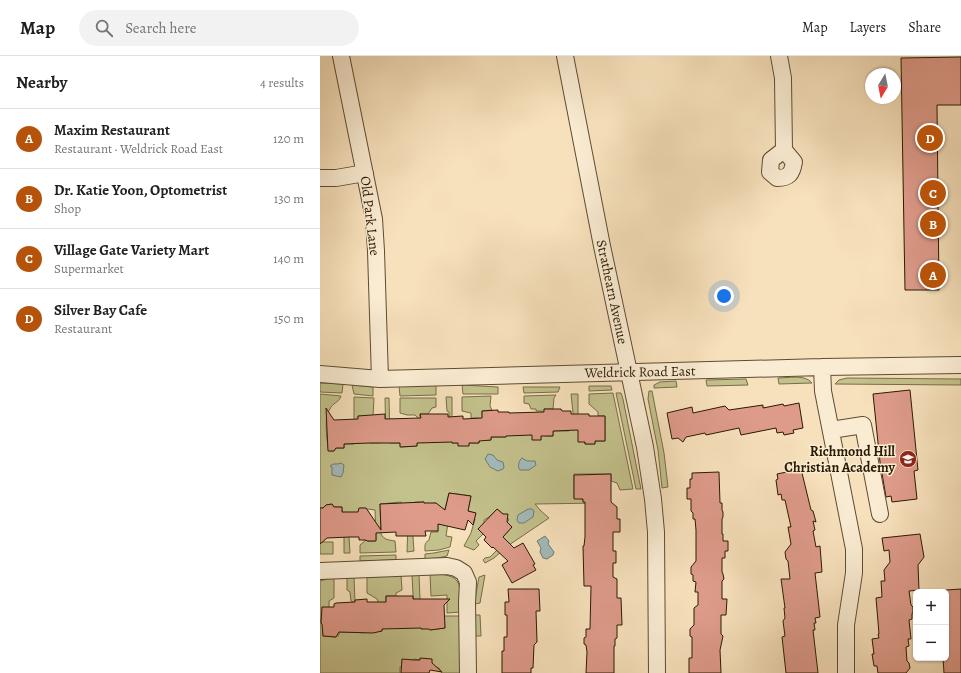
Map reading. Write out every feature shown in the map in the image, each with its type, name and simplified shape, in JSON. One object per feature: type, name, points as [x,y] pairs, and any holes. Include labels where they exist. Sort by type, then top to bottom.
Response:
[{"type":"street","name":"Old Park Lane","points":[[341,56],[374,219],[380,379]]},
{"type":"street","name":"Strathearn Avenue","points":[[565,56],[602,246],[645,446],[653,499],[657,568],[657,673]]},
{"type":"street","points":[[779,56],[783,78],[784,150]]},
{"type":"street","points":[[320,178],[336,178],[365,173]]},
{"type":"street","name":"Weldrick Road East","points":[[320,374],[380,379],[822,367],[961,365]]},
{"type":"street","points":[[822,367],[823,391],[854,549],[854,573],[846,625],[846,673]]},
{"type":"street","points":[[831,430],[863,425],[880,514]]},
{"type":"street","points":[[320,571],[447,566],[456,568],[464,573],[468,582],[468,673]]},
{"type":"shaded area","points":[[801,377],[812,383],[779,384],[778,378]]},
{"type":"shaded area","points":[[847,378],[961,379],[961,385],[835,384],[839,380]]},
{"type":"shaded area","points":[[746,379],[748,385],[707,386],[706,380]]},
{"type":"shaded area","points":[[676,381],[677,387],[654,388],[654,385],[660,382]]},
{"type":"shaded area","points":[[320,383],[343,384],[342,393],[320,392]]},
{"type":"shaded area","points":[[352,385],[373,387],[373,396],[354,394]]},
{"type":"shaded area","points":[[436,385],[436,395],[400,396],[399,386]]},
{"type":"shaded area","points":[[462,385],[498,387],[498,394],[463,394]]},
{"type":"shaded area","points":[[589,386],[611,386],[612,390],[589,391]]},
{"type":"shaded area","points":[[523,387],[560,387],[558,392],[524,393]]},
{"type":"shaded area","points":[[649,391],[652,391],[664,453],[668,487],[662,488],[658,450],[648,399]]},
{"type":"shaded area","points":[[613,393],[633,489],[620,490],[617,483],[611,481],[611,474],[574,474],[574,498],[583,499],[583,502],[601,503],[535,504],[549,518],[485,563],[483,560],[490,557],[506,541],[503,537],[512,527],[507,522],[509,520],[507,517],[497,509],[484,520],[484,523],[478,529],[483,534],[476,541],[479,545],[474,550],[464,546],[471,533],[475,519],[475,513],[468,511],[471,496],[449,493],[442,521],[448,523],[446,536],[452,537],[450,547],[439,550],[425,551],[425,545],[429,540],[431,532],[438,532],[437,504],[435,503],[424,505],[424,502],[415,502],[412,524],[414,551],[407,552],[408,523],[401,502],[380,504],[381,534],[385,539],[395,541],[396,552],[360,553],[360,545],[366,540],[375,541],[376,539],[375,510],[360,508],[349,537],[350,553],[344,553],[344,525],[342,507],[334,507],[332,504],[326,505],[324,508],[320,508],[320,394],[341,396],[339,400],[331,407],[326,422],[328,448],[330,451],[334,451],[336,448],[344,448],[344,444],[354,444],[354,397],[374,398],[373,416],[358,416],[359,441],[379,443],[386,440],[385,398],[389,398],[390,443],[400,443],[401,447],[417,446],[417,442],[419,442],[418,418],[415,415],[400,413],[400,398],[436,398],[436,407],[432,408],[428,414],[420,414],[421,442],[450,437],[449,412],[447,411],[446,397],[452,397],[452,443],[479,443],[479,418],[471,418],[471,413],[462,411],[462,397],[491,396],[490,406],[492,410],[482,411],[483,440],[491,440],[491,437],[506,437],[506,430],[532,435],[541,440],[541,435],[543,434],[542,411],[531,409],[529,404],[524,403],[524,396],[556,395],[554,398],[553,409],[544,409],[545,436],[553,436],[553,431],[569,431],[569,424],[574,422],[571,394],[578,394],[578,414],[585,444],[595,444],[595,441],[605,441],[605,416],[598,416],[598,412],[589,404],[589,394]]},
{"type":"shaded area","points":[[616,393],[621,393],[623,399],[641,489],[636,489]]},
{"type":"shaded area","points":[[320,542],[333,542],[333,554],[320,554]]},
{"type":"shaded area","points":[[449,550],[447,556],[425,559],[425,554]]},
{"type":"shaded area","points":[[396,555],[396,560],[360,561],[360,556]]},
{"type":"shaded area","points":[[430,574],[449,576],[458,582],[460,612],[447,613],[447,595],[431,596]]},
{"type":"shaded area","points":[[401,575],[402,590],[396,593],[396,596],[386,596],[386,624],[414,614],[412,575],[419,575],[420,599],[430,630],[445,628],[444,616],[460,616],[460,673],[442,673],[439,668],[420,659],[414,659],[403,667],[400,667],[400,673],[320,673],[320,581],[334,577],[334,598],[329,601],[329,607],[321,619],[321,623],[323,624],[323,636],[336,637],[339,635],[339,632],[361,633],[382,631],[378,601],[367,593],[367,577]]},
{"type":"shaded area","points":[[485,575],[480,603],[475,604],[479,577]]},
{"type":"shaded area","points":[[347,577],[354,577],[355,603],[351,601],[350,592],[347,590]]},
{"type":"shaded area","points":[[475,615],[480,615],[481,636],[475,636]]},
{"type":"water","points":[[488,454],[493,455],[497,460],[503,462],[503,469],[498,471],[490,467],[485,459]]},
{"type":"water","points":[[522,458],[527,461],[535,461],[536,465],[529,470],[520,470],[519,464]]},
{"type":"water","points":[[341,463],[344,465],[341,477],[332,475],[332,467],[330,466]]},
{"type":"water","points":[[528,509],[532,509],[534,511],[533,517],[524,523],[519,523],[517,520],[518,515]]},
{"type":"water","points":[[545,536],[549,541],[548,544],[554,552],[553,555],[547,559],[543,558],[540,552],[541,548],[537,541]]},
{"type":"building","points":[[961,57],[961,105],[937,105],[939,290],[905,290],[901,58]]},
{"type":"building","points":[[910,390],[918,470],[914,471],[917,499],[892,502],[891,496],[886,497],[880,462],[873,394]]},
{"type":"building","points":[[799,403],[803,428],[793,430],[794,433],[784,435],[783,432],[777,433],[776,428],[741,435],[739,428],[706,435],[705,433],[686,437],[683,442],[678,438],[672,439],[667,413],[692,407],[693,413],[725,406],[729,410],[763,405],[763,408],[783,404],[784,406]]},
{"type":"building","points":[[326,408],[334,420],[358,419],[358,416],[385,414],[385,419],[421,418],[420,414],[448,414],[448,417],[463,416],[463,419],[482,418],[482,411],[498,410],[498,412],[509,413],[544,412],[544,409],[561,409],[562,411],[571,411],[571,414],[605,416],[605,441],[595,441],[595,444],[578,442],[578,430],[553,431],[553,436],[541,436],[541,440],[532,440],[532,435],[491,437],[491,440],[479,441],[479,443],[469,443],[469,446],[458,446],[458,443],[452,442],[417,443],[417,446],[400,447],[400,443],[344,444],[344,448],[336,448],[334,451],[328,451]]},
{"type":"building","points":[[801,469],[811,510],[813,511],[816,522],[813,521],[816,547],[820,546],[822,572],[815,573],[820,617],[815,618],[815,630],[813,630],[818,673],[786,673],[782,637],[785,636],[783,621],[785,618],[785,608],[781,579],[790,579],[788,561],[786,559],[785,552],[791,544],[788,527],[791,527],[785,500],[782,500],[781,494],[778,495],[776,480],[778,479],[777,474]]},
{"type":"building","points":[[719,472],[720,503],[722,503],[723,512],[722,534],[723,541],[728,541],[728,551],[725,551],[725,558],[722,558],[722,572],[724,579],[722,581],[722,599],[727,599],[726,615],[721,615],[721,634],[723,636],[720,650],[721,673],[689,673],[689,658],[692,658],[692,637],[690,636],[690,629],[694,625],[694,608],[698,605],[698,592],[695,592],[696,582],[693,581],[693,575],[691,574],[691,567],[696,561],[696,530],[695,519],[693,519],[693,513],[691,511],[691,499],[687,499],[687,488],[690,488],[692,473]]},
{"type":"building","points":[[611,474],[611,502],[617,507],[617,519],[620,519],[620,532],[613,532],[613,551],[616,551],[616,563],[613,563],[613,577],[617,579],[617,598],[621,598],[622,625],[617,625],[617,638],[615,639],[614,646],[614,673],[586,673],[587,652],[586,645],[584,644],[584,638],[586,637],[586,629],[590,629],[591,586],[584,586],[583,546],[585,537],[585,502],[583,502],[583,499],[574,499],[574,475]]},
{"type":"building","points":[[449,493],[471,496],[468,511],[476,513],[473,525],[468,520],[465,530],[438,524],[438,531],[425,531],[426,536],[396,536],[396,532],[376,533],[376,541],[359,540],[359,537],[327,538],[320,544],[320,508],[323,508],[326,505],[332,504],[334,507],[342,507],[342,512],[358,512],[359,508],[366,508],[381,530],[380,504],[424,502],[436,503],[445,510]]},
{"type":"building","points":[[497,509],[503,514],[508,514],[507,522],[512,527],[503,537],[514,548],[523,543],[535,564],[533,565],[536,570],[512,583],[502,565],[508,561],[484,540],[486,537],[478,529]]},
{"type":"building","points":[[920,534],[924,557],[918,565],[919,589],[909,591],[913,612],[912,619],[909,620],[911,639],[908,639],[909,646],[906,647],[907,661],[910,668],[906,673],[878,673],[877,666],[874,666],[872,639],[879,638],[876,598],[882,597],[881,581],[885,581],[884,570],[890,562],[889,550],[884,551],[882,538]]},
{"type":"building","points":[[508,589],[539,589],[540,611],[536,611],[537,642],[534,645],[533,668],[531,668],[531,673],[502,673],[502,651],[504,651],[504,637],[507,637],[507,615],[505,615],[505,602],[509,602]]},
{"type":"building","points":[[961,589],[961,673],[944,673],[943,661],[949,661],[949,590]]},
{"type":"building","points":[[386,596],[413,596],[413,599],[450,599],[444,605],[445,628],[430,630],[421,628],[382,629],[382,631],[373,633],[339,632],[336,637],[323,636],[321,623],[322,607],[334,607],[334,604],[336,603],[355,602],[355,600],[367,599],[367,602],[386,602]]},
{"type":"building","points":[[420,658],[432,659],[432,663],[442,672],[430,670],[429,673],[401,673],[402,659],[420,660]]},
{"type":"place","name":"Silver Bay Cafe","points":[[930,138]]},
{"type":"place","name":"Village Gate Variety Mart","points":[[933,193]]},
{"type":"place","name":"Dr. Katie Yoon, Optometrist","points":[[933,224]]},
{"type":"place","name":"Maxim Restaurant","points":[[933,275]]},
{"type":"place","name":"Richmond Hill Christian Academy","points":[[908,459]]}]
